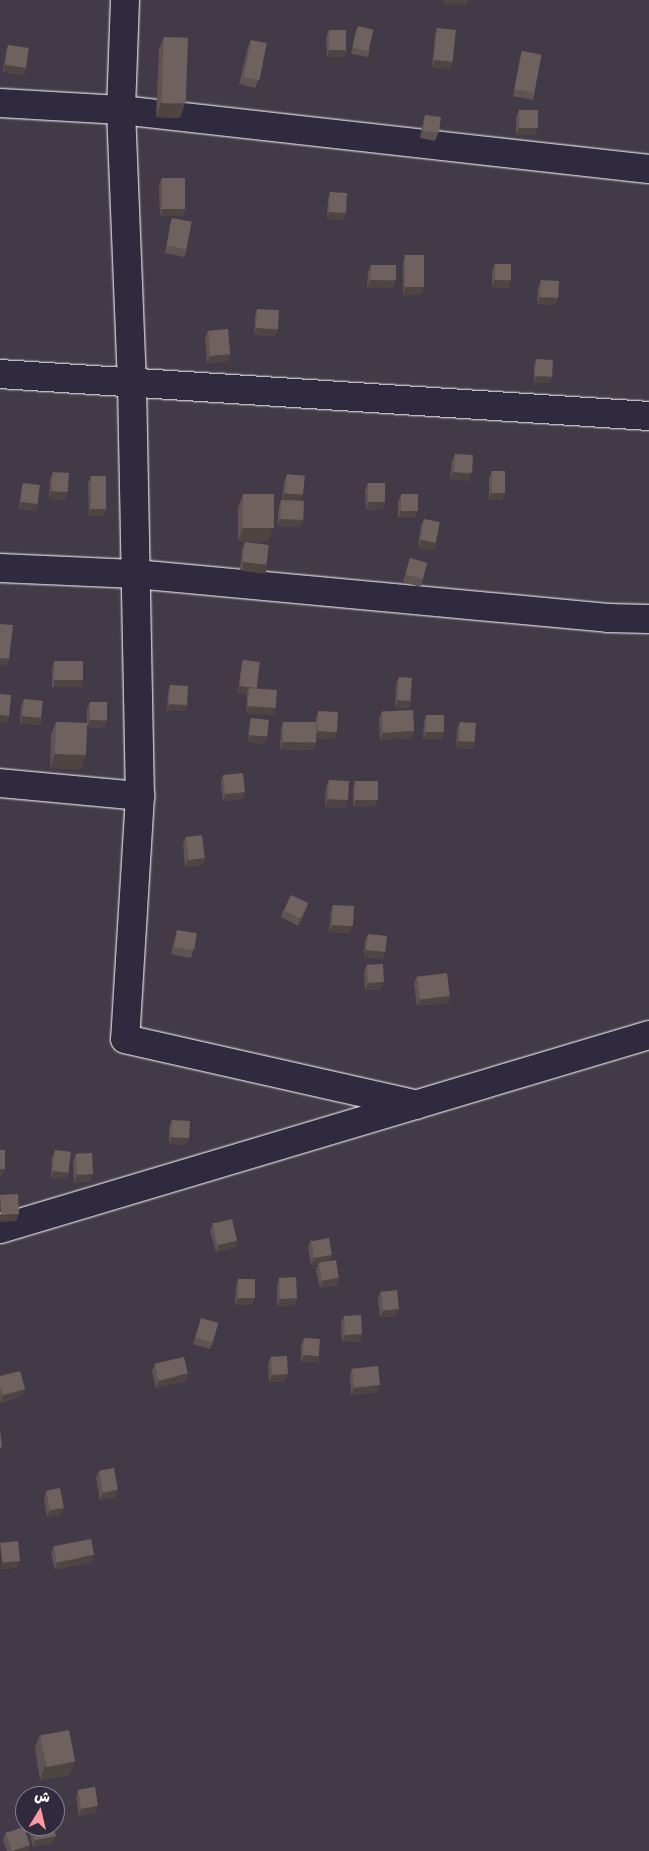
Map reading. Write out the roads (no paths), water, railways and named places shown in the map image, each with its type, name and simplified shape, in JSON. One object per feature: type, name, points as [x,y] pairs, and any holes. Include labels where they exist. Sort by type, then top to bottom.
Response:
[{"type":"street","points":[[126,0],[121,110],[132,383],[134,574],[140,796],[124,1039],[417,1105]]},
{"type":"street","points":[[0,104],[121,110],[649,169]]},
{"type":"street","points":[[0,374],[649,416]]},
{"type":"street","points":[[0,568],[134,574],[608,618],[649,619]]},
{"type":"street","points":[[0,783],[140,796]]},
{"type":"street","points":[[0,1229],[649,1035]]}]
